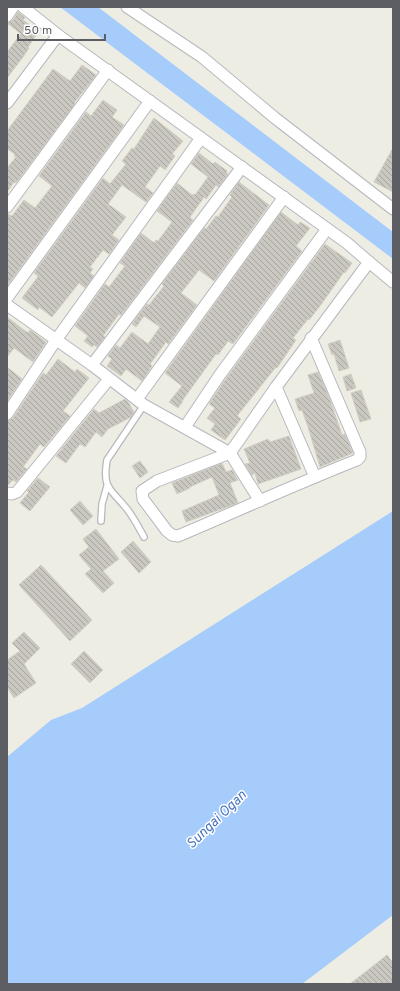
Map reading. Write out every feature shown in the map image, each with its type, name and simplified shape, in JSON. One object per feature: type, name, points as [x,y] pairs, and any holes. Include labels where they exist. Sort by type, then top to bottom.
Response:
[{"type":"street","points":[[7,16],[13,7]]},
{"type":"street","points":[[23,7],[58,35],[284,197],[327,229],[393,282]]},
{"type":"street","points":[[127,7],[202,57],[275,118],[393,209]]},
{"type":"street","points":[[7,103],[58,35]]},
{"type":"street","points":[[7,207],[108,70]]},
{"type":"street","points":[[7,298],[150,101]]},
{"type":"street","points":[[7,414],[56,340],[201,138]]},
{"type":"street","points":[[92,365],[242,167]]},
{"type":"street","points":[[141,402],[284,197]]},
{"type":"street","points":[[185,427],[219,376],[327,229]]},
{"type":"street","points":[[312,338],[360,452],[360,457],[357,460],[178,536],[172,535],[167,531],[143,499],[142,491],[157,481],[230,453],[276,387],[312,338],[369,262]]},
{"type":"street","points":[[8,309],[92,365],[141,402],[230,453],[260,501]]},
{"type":"street","points":[[7,493],[12,494],[17,492],[109,379]]},
{"type":"street","points":[[276,387],[315,477]]},
{"type":"lane","points":[[101,521],[102,504],[107,486],[107,460],[141,402]]},
{"type":"lane","points":[[107,486],[128,510],[144,537]]},
{"type":"water","points":[[60,7],[98,7],[393,232],[393,259]]},
{"type":"water","name":"Sungai Ogan","points":[[393,511],[393,915],[302,984],[7,984],[7,757],[51,720],[82,708]]},
{"type":"building","points":[[18,12],[25,18],[23,20],[39,31],[23,57],[7,78],[7,52],[21,34],[7,23],[13,20]]},
{"type":"building","points":[[82,65],[96,75],[16,183],[14,182],[7,192],[7,168],[16,157],[14,156],[15,154],[7,149],[7,131],[53,69],[70,81]]},
{"type":"building","points":[[103,100],[117,110],[112,117],[124,125],[7,286],[7,214],[12,216],[24,200],[35,208],[52,186],[39,176],[86,112],[91,116]]},
{"type":"building","points":[[154,118],[183,141],[172,154],[175,156],[165,170],[160,166],[145,187],[153,193],[146,202],[122,185],[108,204],[126,217],[112,235],[119,240],[109,254],[103,250],[90,267],[93,269],[90,273],[94,276],[85,288],[79,283],[52,317],[39,307],[38,310],[22,298],[38,276],[34,273],[103,178],[110,184],[126,164],[122,161],[132,148],[134,149]]},
{"type":"building","points":[[393,148],[393,192],[374,182]]},
{"type":"building","points":[[199,153],[213,164],[215,162],[227,171],[226,172],[228,174],[218,187],[216,185],[206,199],[204,197],[190,217],[193,220],[121,315],[119,314],[103,336],[105,337],[97,347],[94,345],[92,347],[84,341],[88,336],[75,326],[105,284],[109,287],[125,266],[120,263],[141,233],[154,243],[156,240],[158,241],[172,222],[157,211],[177,183],[192,195],[195,195],[208,177],[191,164]]},
{"type":"building","points":[[239,182],[269,205],[214,281],[199,270],[181,293],[197,305],[168,344],[166,342],[150,364],[152,366],[142,381],[126,369],[121,376],[107,366],[112,359],[108,356],[116,345],[120,348],[132,332],[148,344],[160,327],[144,316],[136,327],[132,324],[147,304],[149,305],[164,286],[162,284],[204,228],[206,229],[216,216],[218,217],[232,197],[230,195]]},
{"type":"building","points":[[281,212],[298,225],[300,222],[310,228],[296,246],[302,251],[233,344],[228,341],[218,355],[216,354],[178,408],[169,402],[182,386],[165,373]]},
{"type":"building","points":[[325,244],[352,263],[309,320],[308,319],[293,338],[296,340],[277,368],[276,367],[237,416],[241,419],[225,440],[211,430],[215,424],[207,418],[215,408],[209,404]]},
{"type":"building","points":[[7,317],[28,333],[30,330],[46,342],[33,362],[14,348],[7,357]]},
{"type":"building","points":[[340,340],[349,368],[339,371],[334,354],[332,355],[328,344]]},
{"type":"building","points":[[58,359],[75,372],[77,369],[89,378],[63,411],[70,416],[44,447],[40,444],[23,467],[27,469],[16,482],[13,480],[7,486],[7,421],[13,418],[43,373],[46,375]]},
{"type":"building","points":[[7,367],[22,379],[7,401]]},
{"type":"building","points":[[318,372],[329,397],[342,435],[345,434],[353,453],[320,467],[302,410],[299,411],[295,399],[314,393],[308,375]]},
{"type":"building","points":[[351,374],[356,388],[347,391],[343,377]]},
{"type":"building","points":[[361,390],[371,419],[360,422],[351,393]]},
{"type":"building","points":[[125,399],[134,412],[131,417],[108,429],[102,437],[96,432],[85,447],[80,444],[66,463],[56,456],[94,409],[99,413]]},
{"type":"building","points":[[289,436],[301,469],[258,484],[255,473],[252,475],[245,464],[250,463],[244,449],[268,439],[270,442]]},
{"type":"building","points":[[140,461],[148,472],[140,478],[132,466]]},
{"type":"building","points":[[222,463],[226,472],[232,470],[238,480],[230,483],[238,503],[186,522],[182,511],[219,495],[212,477],[177,494],[172,483]]},
{"type":"building","points":[[38,478],[50,487],[30,511],[20,503],[29,492],[27,491]]},
{"type":"building","points":[[80,501],[93,516],[83,525],[70,510]]},
{"type":"building","points":[[96,529],[119,559],[103,571],[114,583],[103,593],[85,574],[91,569],[79,555],[89,547],[83,539]]},
{"type":"building","points":[[133,541],[151,562],[139,573],[121,552]]},
{"type":"building","points":[[41,565],[92,620],[70,641],[19,585]]},
{"type":"building","points":[[24,632],[40,648],[24,664],[36,683],[14,698],[7,687],[7,660],[20,651],[12,643]]},
{"type":"building","points":[[84,651],[103,670],[90,683],[71,664]]},
{"type":"building","points":[[387,955],[393,963],[393,984],[350,984]]}]
